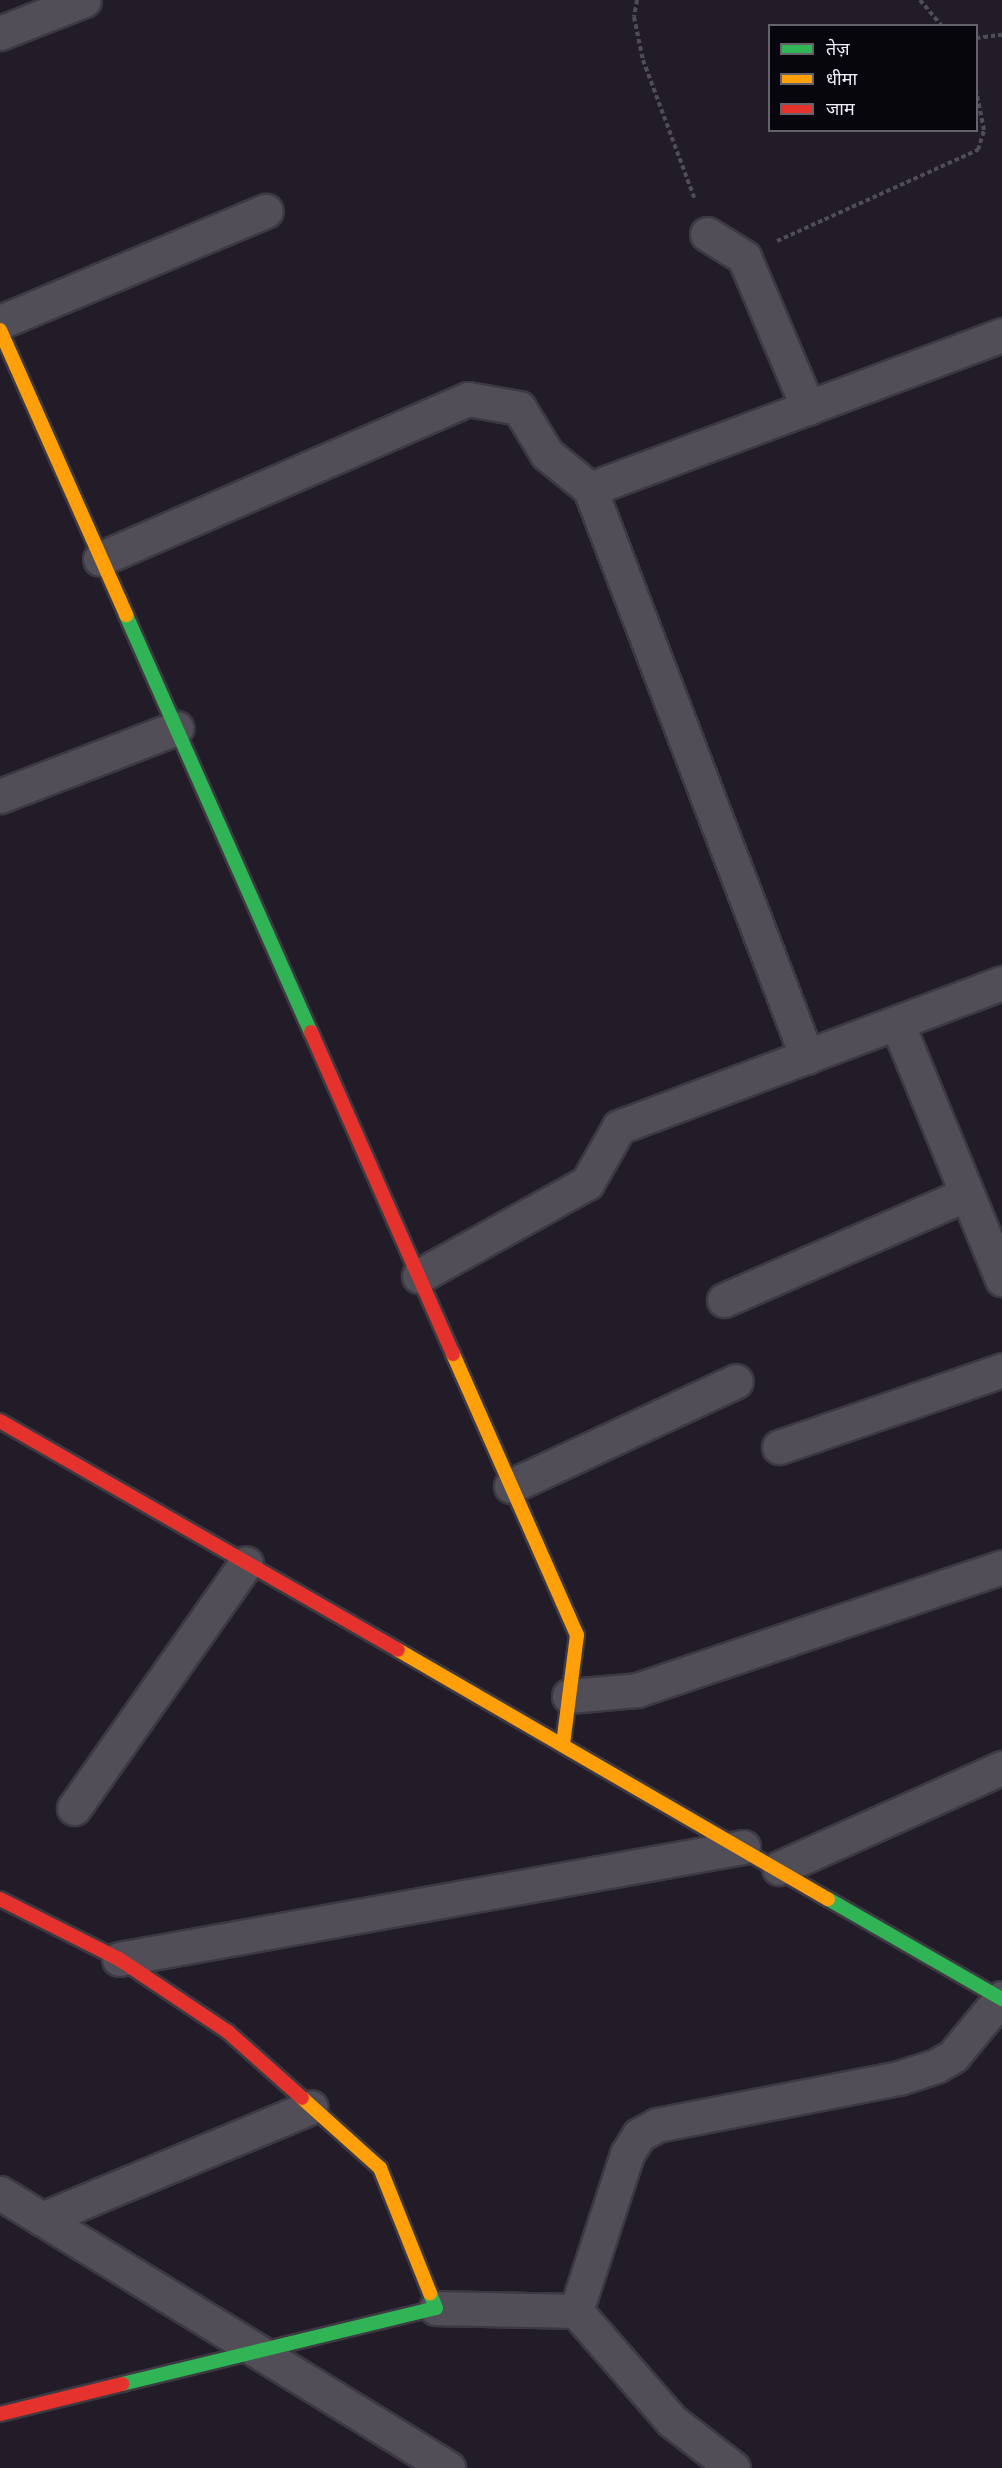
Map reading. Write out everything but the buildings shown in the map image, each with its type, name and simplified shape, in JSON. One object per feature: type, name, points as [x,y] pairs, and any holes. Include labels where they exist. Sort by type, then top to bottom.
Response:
[{"type":"street","points":[[0,33],[84,0]]},
{"type":"street","points":[[0,322],[266,211]]},
{"type":"street","points":[[708,234],[744,256],[808,408]]},
{"type":"street","points":[[0,330],[577,1635],[563,1745]]},
{"type":"street","points":[[590,489],[1002,335]]},
{"type":"street","points":[[100,559],[468,399],[519,408],[547,454],[590,489],[807,1057]]},
{"type":"street","points":[[0,795],[176,728]]},
{"type":"street","points":[[419,1276],[587,1183],[620,1127],[1002,983]]},
{"type":"street","points":[[897,1023],[1002,1279]]},
{"type":"street","points":[[724,1300],[967,1194]]},
{"type":"street","points":[[779,1448],[1002,1370]]},
{"type":"street","points":[[512,1486],[736,1381]]},
{"type":"street","points":[[0,1421],[743,1846],[1001,1999],[953,2056],[936,2066],[899,2078],[657,2125],[639,2135],[627,2154],[576,2311]]},
{"type":"street","points":[[74,1808],[246,1563]]},
{"type":"street","points":[[569,1696],[637,1690],[1002,1567]]},
{"type":"street","points":[[778,1868],[1002,1768]]},
{"type":"street","points":[[119,1959],[743,1846]]},
{"type":"street","points":[[0,1899],[119,1959],[228,2032],[380,2168],[436,2308]]},
{"type":"street","points":[[42,2219],[311,2107]]},
{"type":"street","points":[[0,2193],[444,2467]]},
{"type":"street","points":[[0,2414],[436,2308],[576,2311],[672,2421],[733,2468]]},
{"type":"path","points":[[637,0],[634,17],[644,60],[708,234]]},
{"type":"path","points":[[920,0],[940,24]]},
{"type":"path","points":[[978,38],[1002,35]]},
{"type":"path","points":[[744,256],[978,150],[984,130],[978,100]]},
{"type":"traffic: fast","points":[[126,615],[311,1032]]},
{"type":"traffic: fast","points":[[828,1899],[1002,1999]]},
{"type":"traffic: fast","points":[[122,2384],[436,2308],[430,2293]]},
{"type":"traffic: slow","points":[[0,330],[126,615]]},
{"type":"traffic: slow","points":[[453,1354],[577,1635],[563,1745]]},
{"type":"traffic: slow","points":[[398,1650],[828,1899]]},
{"type":"traffic: slow","points":[[302,2098],[380,2168],[430,2293]]},
{"type":"traffic: jam","points":[[311,1032],[453,1354]]},
{"type":"traffic: jam","points":[[0,1421],[398,1650]]},
{"type":"traffic: jam","points":[[0,1899],[119,1959],[228,2032],[302,2098]]},
{"type":"traffic: jam","points":[[0,2414],[122,2384]]}]
